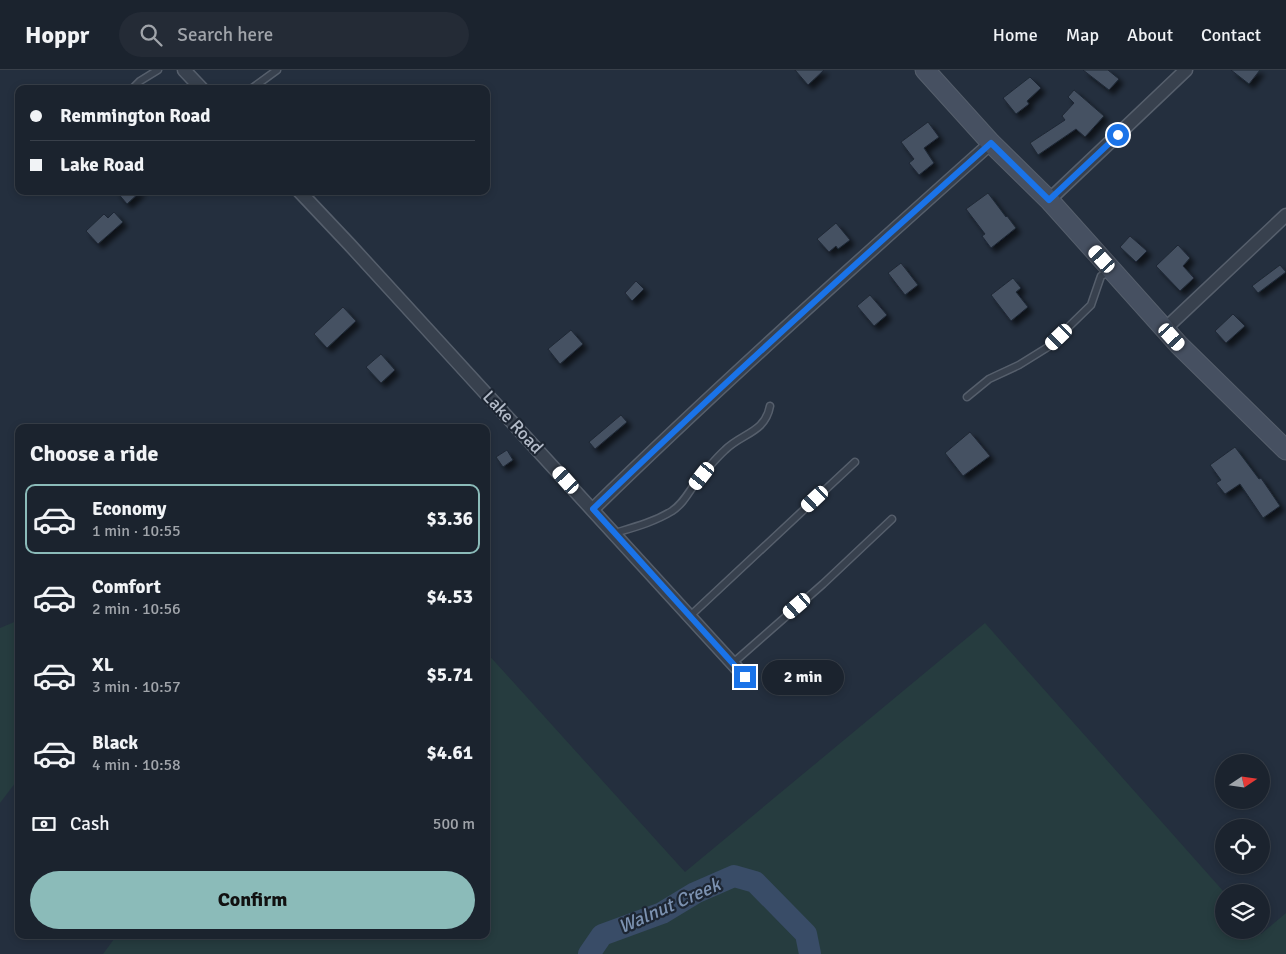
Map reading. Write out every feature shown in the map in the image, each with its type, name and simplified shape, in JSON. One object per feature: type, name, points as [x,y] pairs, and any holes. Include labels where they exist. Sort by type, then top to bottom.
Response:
[{"type":"street","points":[[184,70],[198,85]]},
{"type":"street","points":[[925,70],[991,143],[1049,200],[1179,345],[1286,450]]},
{"type":"street","points":[[1049,200],[1186,70]]},
{"type":"street","points":[[593,509],[652,451],[991,143]]},
{"type":"street","name":"Lake Road","points":[[303,195],[593,509],[745,677]]},
{"type":"street","points":[[1165,329],[1286,215]]},
{"type":"lane","points":[[136,85],[158,70]]},
{"type":"lane","points":[[256,85],[277,70]]},
{"type":"lane","points":[[966,397],[989,379],[1019,365],[1048,347],[1091,306],[1101,276],[1112,270]]},
{"type":"lane","points":[[615,533],[659,518],[684,501],[725,449],[760,426],[768,416],[770,406]]},
{"type":"lane","points":[[690,616],[856,462]]},
{"type":"lane","points":[[733,663],[823,584],[892,519]]},
{"type":"green space","points":[[15,622],[15,783],[0,803],[0,628]]},
{"type":"green space","points":[[985,623],[1217,884],[1215,884],[1215,939],[1270,939],[1270,926],[1286,913],[1286,954],[103,954],[114,939],[490,939],[490,656],[685,872]]},
{"type":"building","points":[[795,70],[824,70],[808,85]]},
{"type":"building","points":[[1083,70],[1108,70],[1119,79],[1109,90]]},
{"type":"building","points":[[1231,70],[1260,70],[1249,84]]},
{"type":"building","points":[[1030,77],[1041,88],[1027,101],[1029,104],[1016,114],[1003,98]]},
{"type":"building","points":[[1074,90],[1104,116],[1085,137],[1076,129],[1038,155],[1030,143],[1065,120],[1062,116],[1074,103],[1068,97]]},
{"type":"building","points":[[928,122],[939,137],[924,148],[934,163],[919,175],[909,163],[914,159],[901,142]]},
{"type":"building","points":[[988,193],[1016,228],[991,248],[982,236],[985,234],[966,209]]},
{"type":"building","points":[[119,195],[137,195],[127,204]]},
{"type":"building","points":[[114,212],[123,222],[98,244],[86,231],[104,214],[108,218]]},
{"type":"building","points":[[836,223],[850,240],[838,249],[836,246],[829,252],[817,239]]},
{"type":"building","points":[[1130,236],[1147,251],[1136,262],[1120,247]]},
{"type":"building","points":[[1178,245],[1190,258],[1183,266],[1194,278],[1180,291],[1156,266]]},
{"type":"building","points":[[901,263],[918,285],[905,295],[888,273]]},
{"type":"building","points":[[1280,265],[1286,272],[1258,293],[1252,286]]},
{"type":"building","points":[[1013,278],[1021,288],[1016,292],[1028,307],[1011,321],[991,295]]},
{"type":"building","points":[[636,281],[644,289],[632,301],[625,293]]},
{"type":"building","points":[[870,295],[887,315],[874,326],[857,306]]},
{"type":"building","points":[[343,307],[356,321],[327,348],[314,334]]},
{"type":"building","points":[[1233,314],[1245,326],[1226,343],[1215,331]]},
{"type":"building","points":[[571,330],[583,344],[560,364],[548,349]]},
{"type":"building","points":[[381,354],[395,370],[381,383],[366,367]]},
{"type":"building","points":[[621,415],[627,422],[595,449],[589,442]]},
{"type":"building","points":[[970,432],[990,456],[963,476],[945,453]]},
{"type":"building","points":[[1235,447],[1259,479],[1261,478],[1280,506],[1263,518],[1240,484],[1225,494],[1216,483],[1221,480],[1210,465]]},
{"type":"building","points":[[507,450],[513,460],[503,467],[496,457]]},
{"type":"waterway","name":"Walnut Creek","points":[[589,954],[602,935],[662,913],[695,893],[734,876],[755,882],[806,934],[810,954]]},
{"type":"route","points":[[745,677],[593,509],[652,451],[803,312],[991,143],[1049,200],[1118,135]]}]
